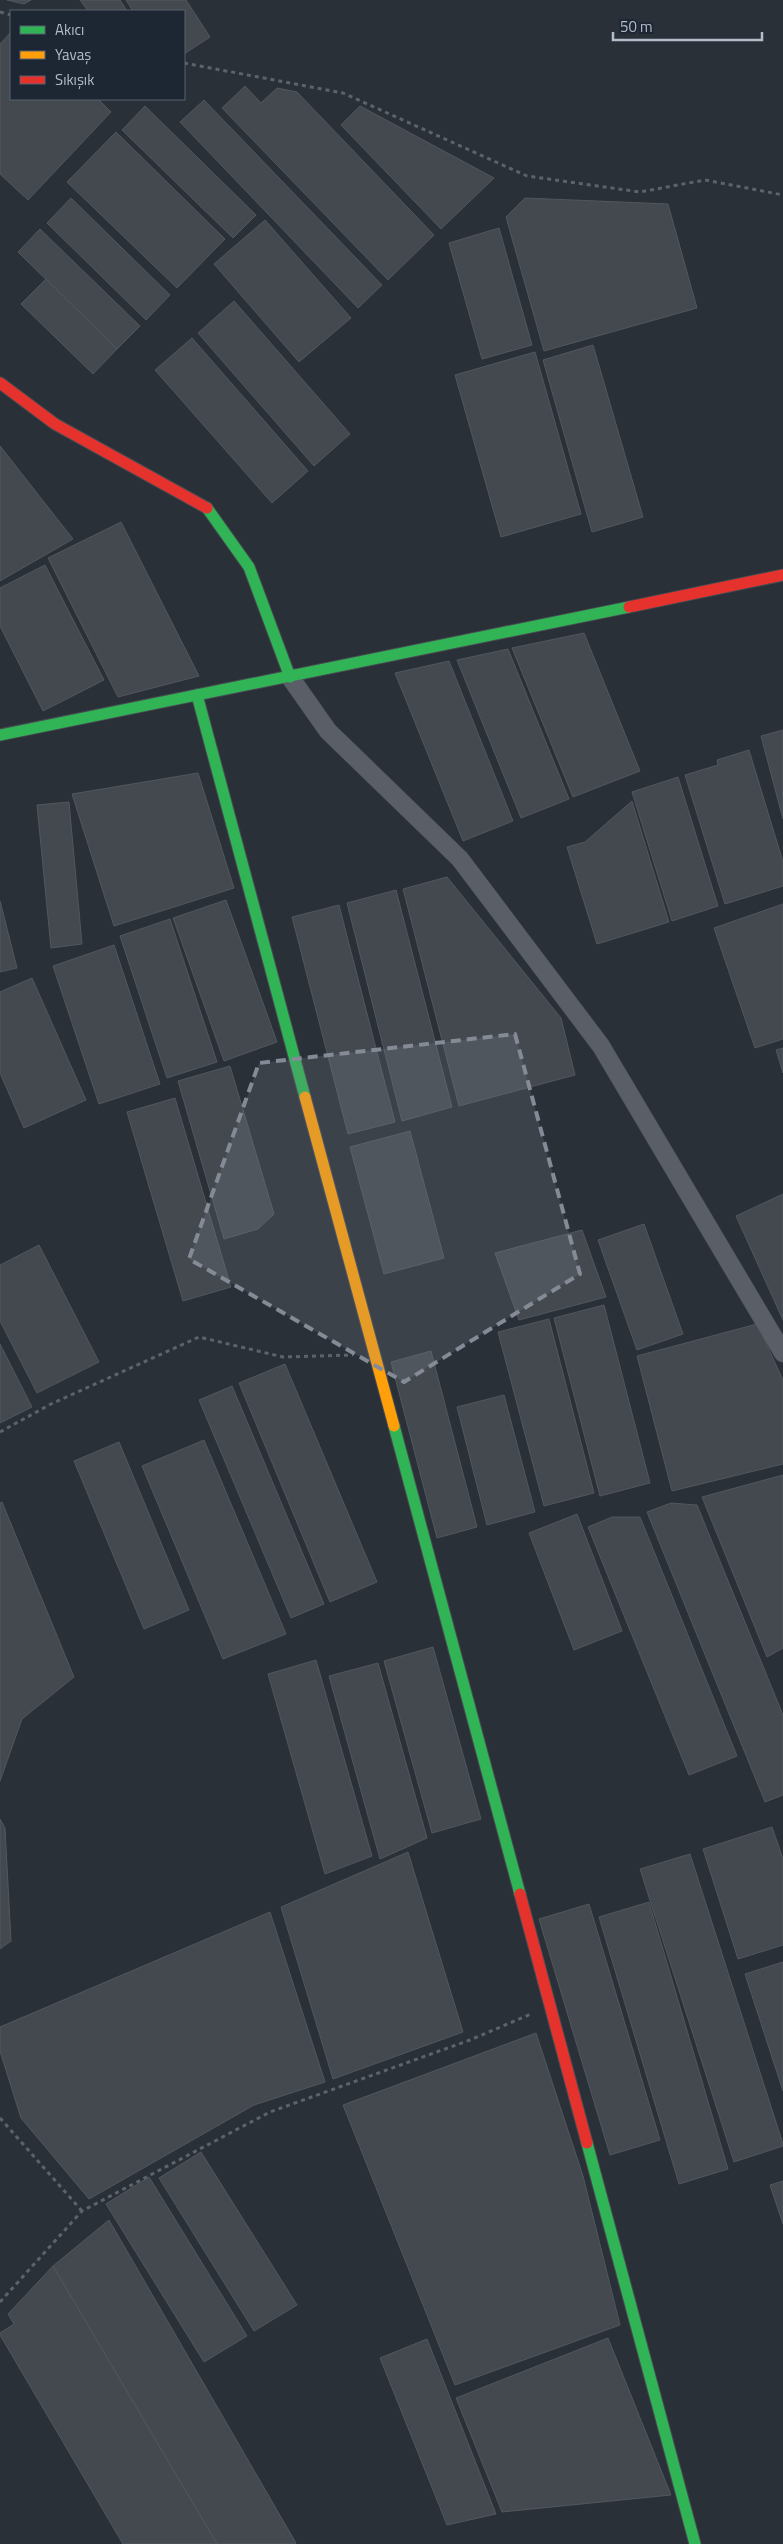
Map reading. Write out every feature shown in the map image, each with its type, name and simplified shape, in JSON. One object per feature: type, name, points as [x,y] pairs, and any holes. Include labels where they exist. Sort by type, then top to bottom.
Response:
[{"type":"street","points":[[0,384],[55,424],[205,505],[248,567],[290,677],[328,731],[460,858],[601,1046],[783,1353]]},
{"type":"street","points":[[0,734],[290,677],[783,575]]},
{"type":"street","points":[[197,695],[695,2544]]},
{"type":"path","points":[[185,63],[343,93],[527,176],[640,192],[705,180],[783,195]]},
{"type":"path","points":[[0,1432],[51,1404],[199,1337],[283,1357],[374,1354]]},
{"type":"path","points":[[0,2302],[82,2211],[270,2112],[470,2040],[550,2006]]},
{"type":"path","points":[[0,2118],[82,2211]]},
{"type":"highlighted area","points":[[515,1034],[580,1274],[404,1382],[189,1259],[259,1063]]},
{"type":"building","points":[[7,0],[31,0],[24,4]]},
{"type":"building","points":[[80,0],[120,0],[126,10],[87,10]]},
{"type":"building","points":[[126,0],[186,0],[210,37],[185,53],[185,10],[132,10]]},
{"type":"building","points":[[10,33],[10,100],[99,100],[111,112],[28,200],[0,174],[0,44]]},
{"type":"building","points":[[245,86],[261,103],[277,88],[297,92],[434,235],[388,280],[222,108]]},
{"type":"building","points":[[204,100],[382,285],[358,308],[180,122]]},
{"type":"building","points":[[145,106],[256,215],[233,238],[122,130]]},
{"type":"building","points":[[360,106],[494,178],[441,229],[341,125]]},
{"type":"building","points":[[116,132],[225,239],[177,288],[67,182]]},
{"type":"building","points":[[71,198],[170,295],[146,320],[47,223]]},
{"type":"building","points":[[525,198],[668,204],[697,308],[544,351],[506,217]]},
{"type":"building","points":[[265,220],[351,318],[299,362],[214,264]]},
{"type":"building","points":[[499,228],[532,345],[482,359],[449,243]]},
{"type":"building","points":[[40,229],[140,326],[117,349],[18,252]]},
{"type":"building","points":[[46,279],[117,349],[93,374],[21,304]]},
{"type":"building","points":[[234,301],[350,434],[314,466],[198,333]]},
{"type":"building","points":[[192,338],[308,471],[272,503],[155,370]]},
{"type":"building","points":[[593,345],[643,517],[592,532],[543,360]]},
{"type":"building","points":[[535,352],[581,514],[501,537],[455,375]]},
{"type":"building","points":[[0,446],[73,539],[0,581]]},
{"type":"building","points":[[121,522],[199,676],[118,697],[48,558]]},
{"type":"building","points":[[45,565],[104,680],[43,711],[0,626],[0,588]]},
{"type":"building","points":[[584,633],[640,771],[573,797],[512,648]]},
{"type":"building","points":[[508,649],[569,799],[521,818],[457,660]]},
{"type":"building","points":[[449,661],[513,821],[463,841],[395,673]]},
{"type":"building","points":[[783,730],[783,819],[761,736]]},
{"type":"building","points":[[749,750],[783,862],[783,886],[725,904],[685,775],[718,765],[717,760]]},
{"type":"building","points":[[198,773],[234,888],[114,926],[72,794]]},
{"type":"building","points":[[678,777],[718,906],[672,921],[632,792]]},
{"type":"building","points":[[632,801],[669,922],[597,944],[567,847],[585,842]]},
{"type":"building","points":[[69,802],[82,944],[51,948],[37,805]]},
{"type":"building","points":[[447,877],[561,1018],[575,1075],[459,1106],[403,889]]},
{"type":"building","points":[[396,890],[452,1107],[402,1121],[347,903]]},
{"type":"building","points":[[226,900],[277,1042],[224,1061],[173,918]]},
{"type":"building","points":[[0,901],[17,968],[0,972]]},
{"type":"building","points":[[783,904],[783,1039],[755,1048],[714,928]]},
{"type":"building","points":[[339,905],[395,1122],[348,1134],[292,917]]},
{"type":"building","points":[[170,919],[217,1062],[167,1078],[120,936]]},
{"type":"building","points":[[114,945],[160,1084],[99,1104],[53,966]]},
{"type":"building","points":[[32,978],[86,1100],[24,1128],[0,1073],[0,992]]},
{"type":"building","points":[[783,1048],[783,1073],[776,1050]]},
{"type":"building","points":[[230,1066],[274,1214],[258,1229],[224,1239],[178,1081]]},
{"type":"building","points":[[175,1098],[231,1287],[183,1301],[127,1112]]},
{"type":"building","points":[[410,1131],[444,1258],[384,1274],[350,1147]]},
{"type":"building","points":[[783,1194],[783,1320],[736,1216]]},
{"type":"building","points":[[644,1224],[683,1334],[637,1350],[598,1240]]},
{"type":"building","points":[[582,1230],[606,1297],[519,1320],[495,1253]]},
{"type":"building","points":[[39,1245],[99,1362],[37,1393],[0,1321],[0,1265]]},
{"type":"building","points":[[604,1305],[650,1483],[600,1496],[554,1318]]},
{"type":"building","points":[[549,1319],[594,1493],[544,1506],[498,1332]]},
{"type":"building","points":[[757,1324],[783,1380],[783,1464],[672,1491],[637,1356]]},
{"type":"building","points":[[0,1344],[32,1407],[0,1423]]},
{"type":"building","points":[[431,1351],[477,1527],[437,1538],[391,1362]]},
{"type":"building","points":[[285,1364],[377,1582],[330,1602],[239,1383]]},
{"type":"building","points":[[232,1386],[324,1604],[291,1618],[199,1400]]},
{"type":"building","points":[[504,1395],[535,1512],[487,1525],[457,1407]]},
{"type":"building","points":[[204,1440],[286,1634],[223,1659],[142,1466]]},
{"type":"building","points":[[119,1442],[189,1610],[144,1629],[74,1461]]},
{"type":"building","points":[[783,1475],[783,1648],[767,1657],[702,1497]]},
{"type":"building","points":[[2,1502],[74,1677],[22,1719],[0,1781],[0,1503]]},
{"type":"building","points":[[671,1503],[697,1505],[783,1715],[783,1795],[765,1802],[647,1512]]},
{"type":"building","points":[[577,1514],[622,1631],[574,1650],[529,1533]]},
{"type":"building","points":[[612,1517],[640,1517],[737,1756],[689,1775],[588,1527]]},
{"type":"building","points":[[433,1647],[481,1819],[432,1833],[384,1661]]},
{"type":"building","points":[[316,1660],[372,1856],[325,1874],[268,1674]]},
{"type":"building","points":[[378,1663],[427,1838],[380,1859],[329,1676]]},
{"type":"building","points":[[0,1819],[5,1828],[11,1941],[0,1949]]},
{"type":"building","points":[[772,1827],[783,1859],[783,1945],[738,1959],[703,1849]]},
{"type":"building","points":[[408,1852],[463,2032],[333,2079],[281,1907]]},
{"type":"building","points":[[690,1854],[783,2144],[783,2146],[734,2162],[640,1869]]},
{"type":"building","points":[[649,1902],[728,2169],[679,2184],[599,1917]]},
{"type":"building","points":[[589,1904],[660,2140],[610,2155],[539,1919]]},
{"type":"building","points":[[270,1912],[325,2082],[254,2105],[89,2199],[21,2118],[0,2051],[0,2027]]},
{"type":"building","points":[[783,1962],[783,2091],[745,1974]]},
{"type":"building","points":[[536,2033],[583,2176],[620,2325],[455,2385],[343,2105]]},
{"type":"building","points":[[201,2152],[297,2305],[254,2331],[159,2178]]},
{"type":"building","points":[[149,2177],[247,2336],[204,2362],[106,2204]]},
{"type":"building","points":[[783,2181],[783,2224],[770,2185]]},
{"type":"building","points":[[109,2220],[295,2544],[217,2544],[53,2266]]},
{"type":"building","points":[[53,2266],[217,2544],[123,2544],[0,2335],[0,2333],[14,2324],[8,2314]]},
{"type":"building","points":[[608,2338],[671,2495],[502,2512],[456,2398]]},
{"type":"building","points":[[427,2339],[496,2514],[447,2525],[380,2358]]},
{"type":"traffic: fast","points":[[207,508],[249,567],[290,677]]},
{"type":"traffic: fast","points":[[0,735],[629,607]]},
{"type":"traffic: fast","points":[[197,695],[305,1097]]},
{"type":"traffic: fast","points":[[394,1426],[520,1894]]},
{"type":"traffic: fast","points":[[587,2143],[695,2544]]},
{"type":"traffic: slow","points":[[305,1097],[394,1426]]},
{"type":"traffic: jam","points":[[0,383],[55,424],[207,508]]},
{"type":"traffic: jam","points":[[629,607],[783,575]]},
{"type":"traffic: jam","points":[[520,1894],[587,2143]]}]
